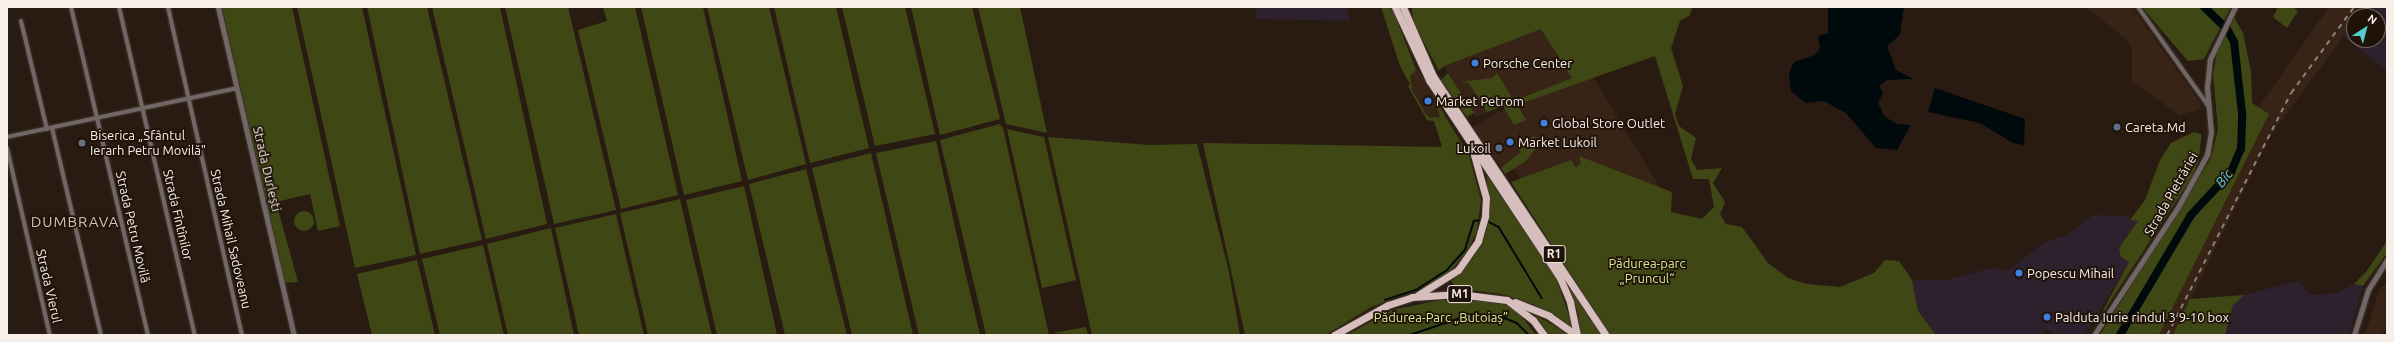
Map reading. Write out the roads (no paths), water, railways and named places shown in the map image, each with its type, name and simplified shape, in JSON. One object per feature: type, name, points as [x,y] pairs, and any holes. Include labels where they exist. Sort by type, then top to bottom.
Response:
[{"type":"highway","name":"R1","points":[[1395,7],[1423,69],[1472,145],[1496,175],[1606,335]]},
{"type":"highway","name":"R1","points":[[1403,7],[1434,76],[1560,278],[1570,302],[1576,335]]},
{"type":"highway","points":[[1412,298],[1458,270],[1478,241],[1485,216],[1486,198],[1472,145]]},
{"type":"highway","name":"M1","points":[[1334,335],[1370,312],[1412,298],[1459,294],[1507,300],[1540,311],[1576,335]]},
{"type":"highway","points":[[1507,300],[1533,320],[1544,335]]},
{"type":"street","name":"Strada Petru Movilă","points":[[72,7],[148,335]]},
{"type":"street","name":"Strada Fîntînilor","points":[[120,7],[195,335]]},
{"type":"street","name":"Strada Mihail Sadoveanu","points":[[168,7],[242,335]]},
{"type":"street","name":"Strada Durlești","points":[[218,7],[294,335]]},
{"type":"street","points":[[2138,7],[2209,107]]},
{"type":"street","name":"Strada Pietrăriei","points":[[2094,335],[2198,173],[2210,143],[2209,65],[2219,36],[2235,7]]},
{"type":"street","points":[[21,21],[47,129]]},
{"type":"street","points":[[7,137],[237,88]]},
{"type":"street","points":[[52,128],[101,335]]},
{"type":"street","name":"Strada Vierul","points":[[7,148],[50,335]]},
{"type":"street","points":[[2354,335],[2368,290],[2387,260]]},
{"type":"street","name":"Strada Pietrăriei","points":[[2097,335],[2100,327]]},
{"type":"waterway","name":"Bîc","points":[[2120,335],[2191,215],[2231,172],[2241,149],[2242,113],[2234,42],[2227,29],[2204,7]]},
{"type":"waterway","points":[[1385,300],[1418,289],[1447,270],[1465,250],[1474,221],[1481,220]]},
{"type":"waterway","points":[[1487,221],[1499,227],[1542,298]]},
{"type":"waterway","points":[[1410,335],[1469,315],[1505,318],[1517,323],[1529,335]]},
{"type":"railway","points":[[2167,335],[2291,93],[2354,7]]},
{"type":"place","name":"Porsche Center","points":[[1475,63]]},
{"type":"place","name":"Market Petrom","points":[[1428,101]]},
{"type":"place","name":"Global Store Outlet","points":[[1544,123]]},
{"type":"place","name":"Careta.Md","points":[[2117,127]]},
{"type":"place","name":"Market Lukoil","points":[[1510,142]]},
{"type":"place","name":"Biserica „Sfântul Ierarh Petru Movilă\"","points":[[82,143]]},
{"type":"place","name":"Lukoil","points":[[1499,148]]},
{"type":"place","name":"Popescu Mihail","points":[[2019,273]]},
{"type":"place","name":"Palduta Iurie rindul 3 9-10 box","points":[[2047,317]]},
{"type":"district","name":"DUMBRAVA","points":[[75,222]]},
{"type":"park label","name":"Pădurea-parc „Pruncul“","points":[[1647,272]]},
{"type":"park label","name":"Pădurea-Parc „Butoiaș”","points":[[1441,317]]}]
